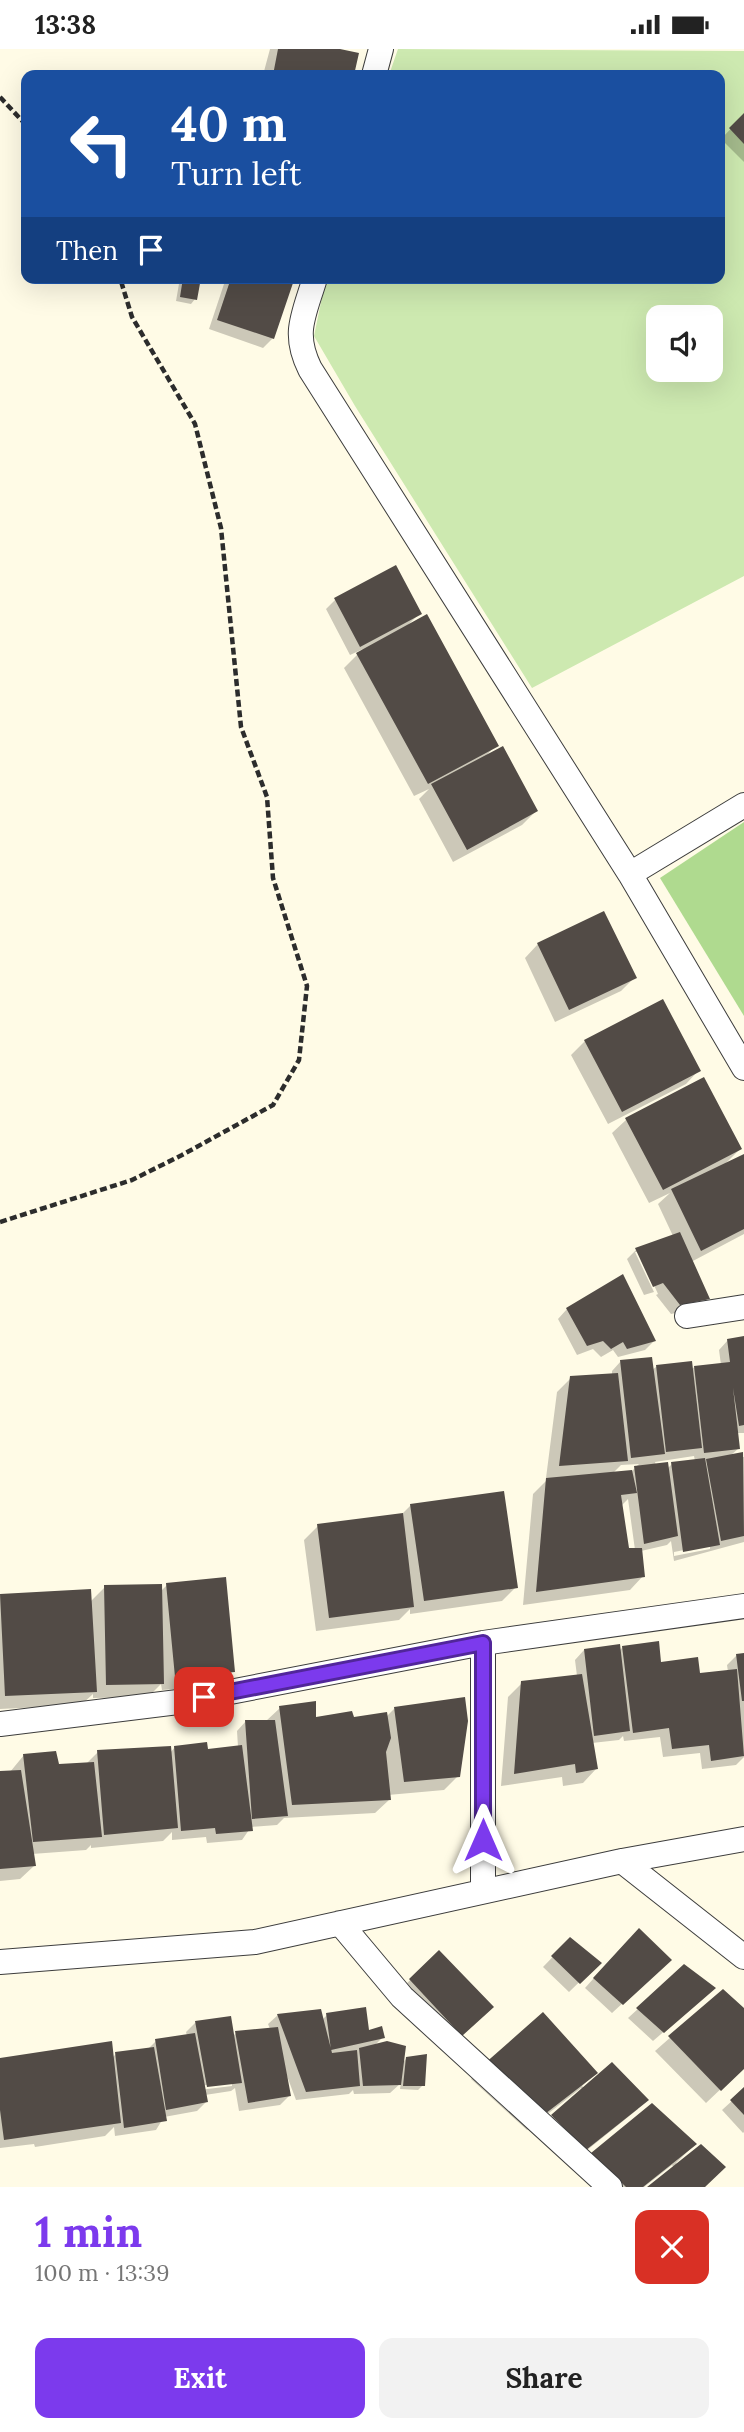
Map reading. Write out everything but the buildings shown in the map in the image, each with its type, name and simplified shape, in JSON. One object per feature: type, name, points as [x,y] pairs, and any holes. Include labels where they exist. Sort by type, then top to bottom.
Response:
[{"type":"street","points":[[375,70],[381,49]]},
{"type":"street","points":[[313,284],[302,324],[299,348],[310,369],[630,874],[744,1067]]},
{"type":"street","points":[[630,874],[744,805]]},
{"type":"street","points":[[687,1316],[744,1307]]},
{"type":"street","points":[[0,1724],[178,1702],[483,1643],[744,1606]]},
{"type":"street","points":[[483,1643],[483,1891]]},
{"type":"street","points":[[0,1962],[255,1942],[622,1861],[744,1839]]},
{"type":"street","points":[[622,1861],[744,1957]]},
{"type":"street","points":[[340,1923],[402,1997],[610,2187]]},
{"type":"path","points":[[0,97],[21,120]]},
{"type":"path","points":[[0,1222],[132,1179],[182,1155],[273,1105],[299,1061],[307,986],[273,878],[267,797],[241,727],[221,528],[195,425],[132,317],[122,284]]},
{"type":"green space","points":[[398,49],[744,51],[744,576],[532,688],[314,336],[325,284],[725,284],[725,70],[391,70]]},
{"type":"green space","points":[[744,822],[744,1016],[660,878]]},
{"type":"route","points":[[204,1697],[483,1643],[483,1840]]}]
